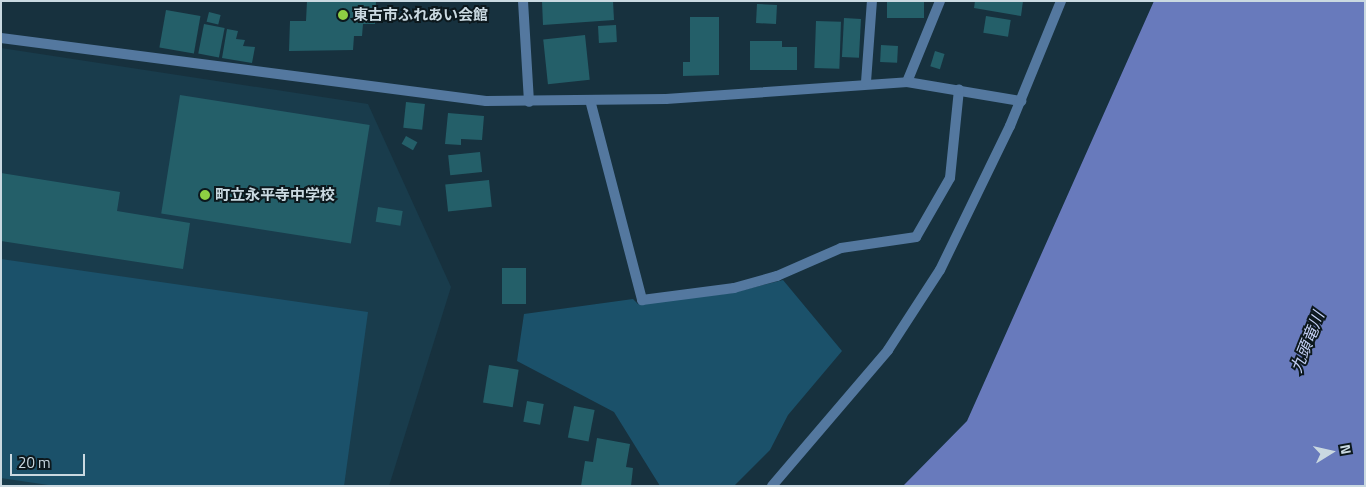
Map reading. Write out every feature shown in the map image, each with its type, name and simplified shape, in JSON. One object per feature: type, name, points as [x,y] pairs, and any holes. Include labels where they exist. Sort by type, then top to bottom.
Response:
[{"type":"street","points":[[523,1],[529,102]]},
{"type":"street","points":[[866,82],[872,1]]},
{"type":"street","points":[[907,82],[940,1]]},
{"type":"street","points":[[772,486],[888,350],[940,270],[1021,101],[1061,1]]},
{"type":"street","points":[[1,38],[486,101],[666,99],[866,82],[907,82],[960,89],[1021,101]]},
{"type":"street","points":[[590,100],[642,300],[734,288],[777,276],[841,248],[916,237],[950,178],[960,89]]},
{"type":"shaded area","name":"町立永平寺中学校","points":[[1,48],[368,104],[451,287],[389,486],[1,486]]},
{"type":"shaded area","points":[[1,259],[368,312],[344,486],[55,486],[1,478]]},
{"type":"shaded area","points":[[783,280],[842,351],[788,415],[770,450],[734,486],[660,486],[614,412],[517,361],[524,314],[633,299],[638,304],[732,293]]},
{"type":"water","name":"九頭竜川","points":[[1154,1],[1365,1],[1365,486],[903,486],[967,421]]},
{"type":"building","points":[[307,1],[376,1],[375,24],[363,24],[362,36],[354,36],[353,50],[289,51],[290,21],[306,21]]},
{"type":"building","points":[[542,1],[613,1],[614,20],[543,25]]},
{"type":"building","points":[[887,1],[924,1],[924,18],[887,18]]},
{"type":"building","points":[[975,1],[1023,1],[1021,16],[974,8]]},
{"type":"building","points":[[757,4],[777,5],[776,24],[756,23]]},
{"type":"building","points":[[166,10],[200,16],[194,54],[159,47]]},
{"type":"building","points":[[209,12],[221,15],[218,25],[207,22]]},
{"type":"building","points":[[986,16],[1011,20],[1008,37],[983,33]]},
{"type":"building","points":[[690,17],[719,17],[719,75],[683,76],[683,62],[690,62]]},
{"type":"building","points":[[844,18],[861,19],[859,58],[842,57]]},
{"type":"building","points":[[816,21],[841,22],[839,69],[814,68]]},
{"type":"building","points":[[204,24],[225,28],[219,57],[198,53]]},
{"type":"building","points":[[616,25],[617,42],[599,43],[598,26]]},
{"type":"building","points":[[227,29],[238,31],[236,39],[245,40],[243,46],[255,47],[252,63],[222,58]]},
{"type":"building","points":[[585,35],[590,80],[548,84],[543,39]]},
{"type":"building","points":[[750,41],[782,41],[782,47],[797,47],[797,70],[750,70]]},
{"type":"building","points":[[881,45],[898,46],[897,63],[880,62]]},
{"type":"building","points":[[935,51],[945,54],[940,69],[930,66]]},
{"type":"building","points":[[180,95],[370,125],[351,244],[161,214]]},
{"type":"building","points":[[406,102],[425,104],[422,130],[403,128]]},
{"type":"building","points":[[448,113],[484,116],[482,140],[461,139],[461,145],[445,144]]},
{"type":"building","points":[[406,136],[417,142],[413,150],[402,144]]},
{"type":"building","points":[[480,152],[482,172],[450,175],[448,155]]},
{"type":"building","points":[[1,173],[120,192],[117,211],[190,223],[183,269],[1,241]]},
{"type":"building","points":[[489,180],[492,207],[448,211],[445,185]]},
{"type":"building","points":[[378,207],[403,211],[400,226],[376,222]]},
{"type":"building","points":[[502,268],[526,268],[526,304],[502,304]]},
{"type":"building","points":[[489,365],[519,370],[513,407],[483,403]]},
{"type":"building","points":[[527,401],[544,404],[540,425],[523,422]]},
{"type":"building","points":[[574,406],[595,410],[589,441],[568,437]]},
{"type":"building","points":[[597,438],[630,444],[626,467],[633,468],[631,486],[581,486],[585,461],[593,462]]},
{"type":"place","name":"東古市ふれあい会館","points":[[343,15]]},
{"type":"place","name":"町立永平寺中学校","points":[[205,195]]}]
